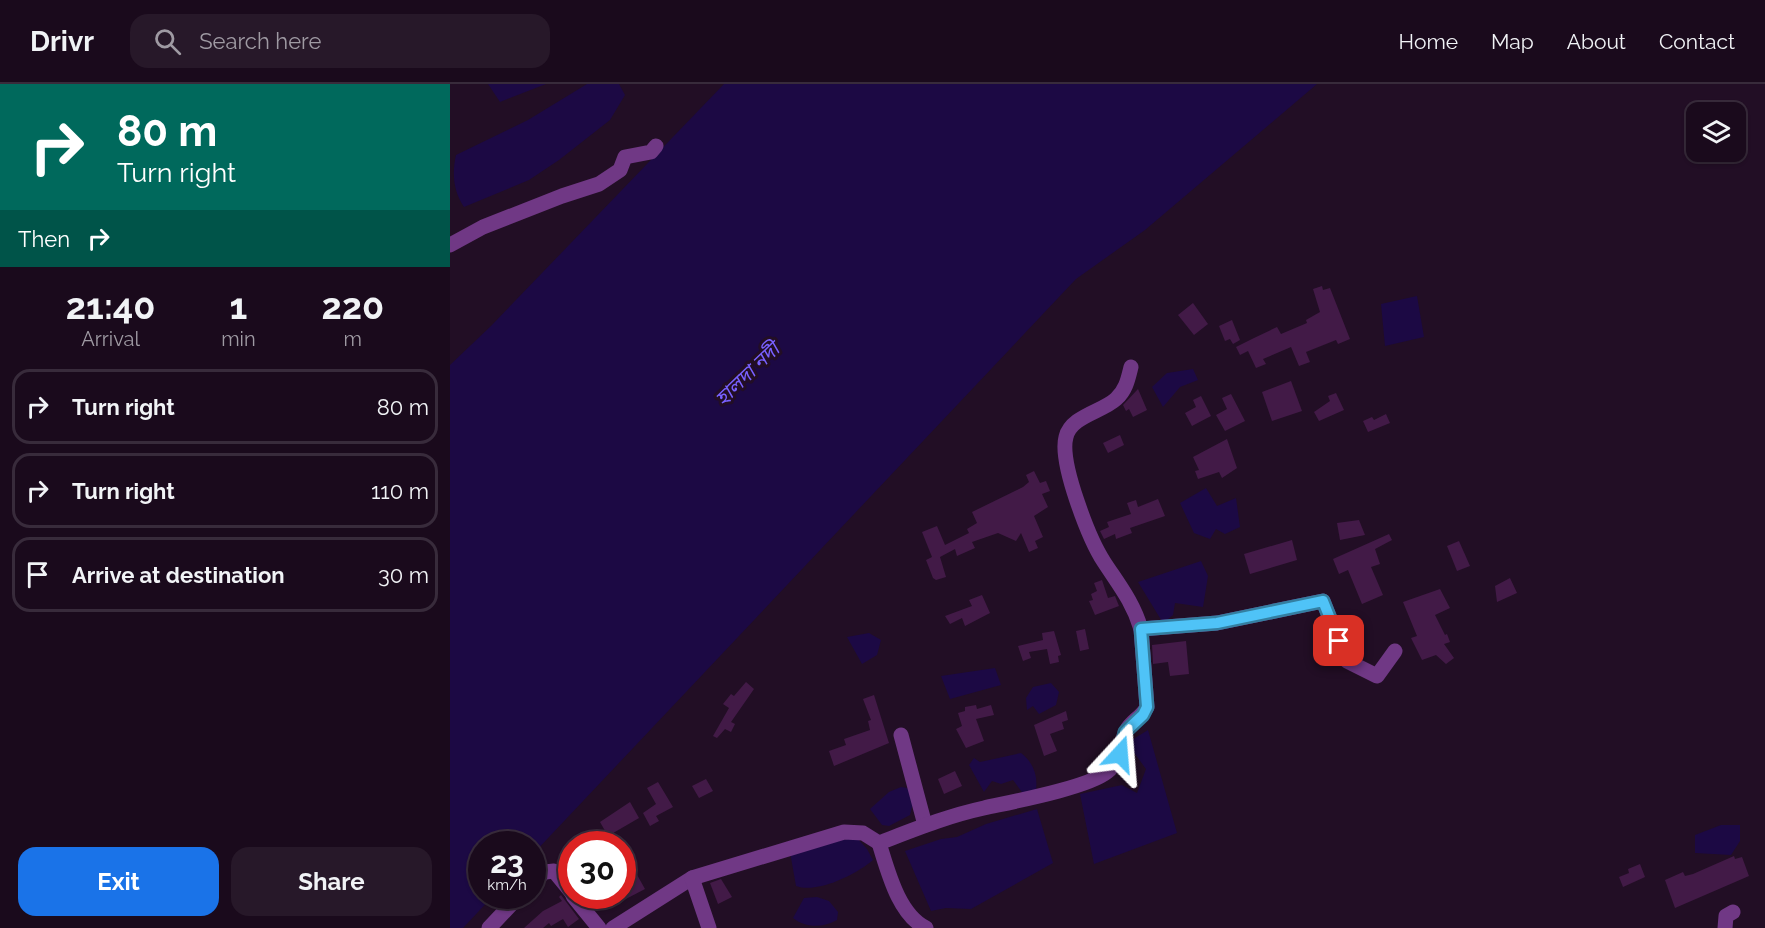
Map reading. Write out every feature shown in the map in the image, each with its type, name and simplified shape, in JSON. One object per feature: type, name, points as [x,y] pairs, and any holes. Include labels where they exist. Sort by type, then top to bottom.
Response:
[{"type":"street","points":[[450,245],[483,227],[599,184],[620,170],[625,157],[634,153],[651,152],[656,146]]},
{"type":"street","points":[[879,843],[924,825],[982,808],[1018,802],[1093,779],[1110,770],[1120,754],[1125,732],[1143,715],[1147,707],[1141,629],[1127,594],[1102,560],[1066,470],[1065,438],[1069,429],[1086,416],[1115,400],[1126,387],[1131,367]]},
{"type":"street","points":[[1141,629],[1217,623],[1323,601],[1347,661],[1377,676],[1395,651]]},
{"type":"street","points":[[901,735],[924,825]]},
{"type":"street","points":[[613,928],[692,878],[844,832],[862,833],[879,843],[899,897],[924,928]]},
{"type":"street","points":[[692,878],[709,928]]},
{"type":"street","points":[[489,928],[507,909]]},
{"type":"street","points":[[583,909],[598,928]]},
{"type":"street","points":[[1725,928],[1726,916],[1733,912]]},
{"type":"water","points":[[488,84],[546,84],[500,102]]},
{"type":"water","points":[[587,84],[619,84],[625,95],[610,120],[529,180],[464,207],[454,182],[456,155],[528,120]]},
{"type":"water","name":"হালদা নদী","points":[[724,84],[1317,84],[1145,230],[1076,279],[546,840],[546,831],[468,831],[468,909],[481,909],[463,928],[450,928],[450,365],[491,326]]},
{"type":"water","points":[[1417,296],[1424,337],[1385,346],[1381,304]]},
{"type":"water","points":[[1193,369],[1198,380],[1180,387],[1163,407],[1152,387],[1167,373]]},
{"type":"water","points":[[1206,488],[1217,506],[1236,498],[1240,527],[1225,534],[1216,529],[1210,539],[1194,533],[1180,503]]},
{"type":"water","points":[[1201,561],[1208,576],[1203,607],[1175,603],[1173,615],[1163,623],[1138,582]]},
{"type":"water","points":[[869,633],[881,640],[877,655],[862,664],[847,637]]},
{"type":"water","points":[[995,668],[1001,685],[950,699],[941,676]]},
{"type":"water","points":[[1051,683],[1059,692],[1056,705],[1039,714],[1033,706],[1027,710],[1026,698],[1033,687]]},
{"type":"water","points":[[1148,730],[1177,833],[1094,864],[1080,794],[1122,785],[1137,793],[1146,769],[1127,743]]},
{"type":"water","points":[[1021,753],[1034,769],[1036,790],[1024,795],[1013,780],[1001,784],[992,781],[984,792],[969,765],[974,758],[980,762]]},
{"type":"water","points":[[901,787],[907,788],[915,796],[910,815],[889,826],[882,825],[870,809],[889,792]]},
{"type":"water","points":[[1037,809],[1053,863],[971,909],[946,908],[931,911],[905,851],[941,839],[957,837],[986,824]]},
{"type":"water","points":[[1721,825],[1740,825],[1740,841],[1731,855],[1695,853],[1695,835]]},
{"type":"water","points":[[856,837],[873,860],[857,871],[825,885],[805,888],[796,886],[790,852]]},
{"type":"water","points":[[817,897],[829,901],[838,912],[837,920],[814,926],[803,924],[793,918],[804,898]]},
{"type":"building","points":[[1322,286],[1323,290],[1330,288],[1350,339],[1338,344],[1336,340],[1306,352],[1310,362],[1299,366],[1291,347],[1263,359],[1266,364],[1256,368],[1248,351],[1240,355],[1236,347],[1277,327],[1281,334],[1307,323],[1306,320],[1320,312],[1313,289]]},
{"type":"building","points":[[1193,303],[1208,324],[1194,335],[1178,315]]},
{"type":"building","points":[[1232,320],[1240,340],[1233,344],[1230,339],[1225,341],[1219,326]]},
{"type":"building","points":[[1291,381],[1302,411],[1272,421],[1262,392]]},
{"type":"building","points":[[1138,389],[1147,410],[1133,417],[1129,409],[1126,411],[1123,405]]},
{"type":"building","points":[[1336,393],[1344,410],[1319,421],[1314,412],[1330,401],[1328,396]]},
{"type":"building","points":[[1231,394],[1245,421],[1225,431],[1216,415],[1227,409],[1222,398]]},
{"type":"building","points":[[1201,396],[1211,416],[1192,426],[1185,413],[1196,407],[1193,400]]},
{"type":"building","points":[[1386,414],[1390,423],[1368,432],[1363,421],[1372,417],[1374,420]]},
{"type":"building","points":[[1120,435],[1124,445],[1108,453],[1103,443]]},
{"type":"building","points":[[1227,439],[1237,468],[1222,478],[1219,472],[1198,479],[1195,471],[1199,470],[1193,457]]},
{"type":"building","points":[[1034,471],[1040,483],[1046,481],[1050,491],[1042,494],[1048,507],[1034,516],[1043,537],[1035,541],[1038,548],[1029,552],[1021,533],[1016,541],[998,533],[972,542],[975,548],[957,556],[955,549],[940,557],[946,577],[936,580],[933,578],[926,560],[932,557],[922,532],[937,526],[945,545],[969,533],[967,529],[977,523],[972,512],[1023,487],[1029,482],[1026,475]]},
{"type":"building","points":[[1158,499],[1165,516],[1130,528],[1132,533],[1116,539],[1115,534],[1104,539],[1100,531],[1109,527],[1107,522],[1131,514],[1127,503],[1136,500],[1138,507]]},
{"type":"building","points":[[1359,520],[1365,535],[1340,540],[1337,523]]},
{"type":"building","points":[[1389,534],[1392,540],[1375,549],[1380,564],[1371,567],[1383,595],[1362,604],[1348,570],[1339,574],[1333,559]]},
{"type":"building","points":[[1292,540],[1297,560],[1250,574],[1244,554]]},
{"type":"building","points":[[1459,541],[1470,566],[1457,571],[1447,546]]},
{"type":"building","points":[[1510,578],[1517,593],[1497,602],[1495,586]]},
{"type":"building","points":[[1102,580],[1108,598],[1115,596],[1119,606],[1095,615],[1089,601],[1093,600],[1091,594],[1097,591],[1094,583]]},
{"type":"building","points":[[1440,589],[1450,608],[1435,615],[1450,642],[1444,644],[1454,658],[1446,664],[1436,655],[1422,660],[1411,638],[1417,636],[1403,602]]},
{"type":"building","points":[[982,595],[990,613],[965,626],[962,618],[950,624],[945,616],[972,606],[969,600]]},
{"type":"building","points":[[1085,629],[1089,649],[1080,651],[1076,631]]},
{"type":"building","points":[[1054,631],[1061,655],[1058,656],[1059,662],[1050,664],[1047,649],[1029,652],[1031,658],[1023,661],[1018,646],[1043,640],[1042,633]]},
{"type":"building","points":[[1186,641],[1189,674],[1170,676],[1168,662],[1153,664],[1152,645]]},
{"type":"building","points":[[746,682],[754,689],[731,722],[735,724],[731,732],[725,729],[717,738],[713,736],[729,708],[723,704],[731,694],[734,696]]},
{"type":"building","points":[[874,695],[889,743],[834,766],[829,751],[846,745],[844,739],[870,730],[868,721],[871,720],[863,699]]},
{"type":"building","points":[[976,705],[977,709],[991,705],[994,715],[976,719],[984,741],[966,748],[956,729],[962,726],[958,713],[965,711],[965,707]]},
{"type":"building","points":[[1066,711],[1068,720],[1062,722],[1064,729],[1050,734],[1057,751],[1044,756],[1034,725]]},
{"type":"building","points":[[955,771],[962,786],[944,794],[938,779]]},
{"type":"building","points":[[706,779],[713,791],[699,798],[692,786]]},
{"type":"building","points":[[658,782],[673,807],[656,816],[659,821],[650,826],[643,813],[656,804],[647,788]]},
{"type":"building","points":[[630,802],[639,818],[617,831],[605,831],[600,822]]},
{"type":"building","points":[[1734,856],[1735,859],[1742,857],[1749,876],[1675,908],[1665,880],[1683,872],[1685,876],[1693,874]]},
{"type":"building","points":[[1640,864],[1645,877],[1623,887],[1619,877],[1629,873],[1628,869]]},
{"type":"building","points":[[636,873],[645,889],[636,894]]},
{"type":"building","points":[[721,879],[732,897],[718,904],[710,883]]},
{"type":"building","points":[[558,903],[558,909],[572,909],[579,919],[568,927],[563,919],[551,926],[549,923],[543,928],[524,928],[543,911]]},
{"type":"route","points":[[1120,754],[1125,732],[1143,715],[1147,707],[1141,629],[1217,623],[1323,601],[1339,641]]}]
